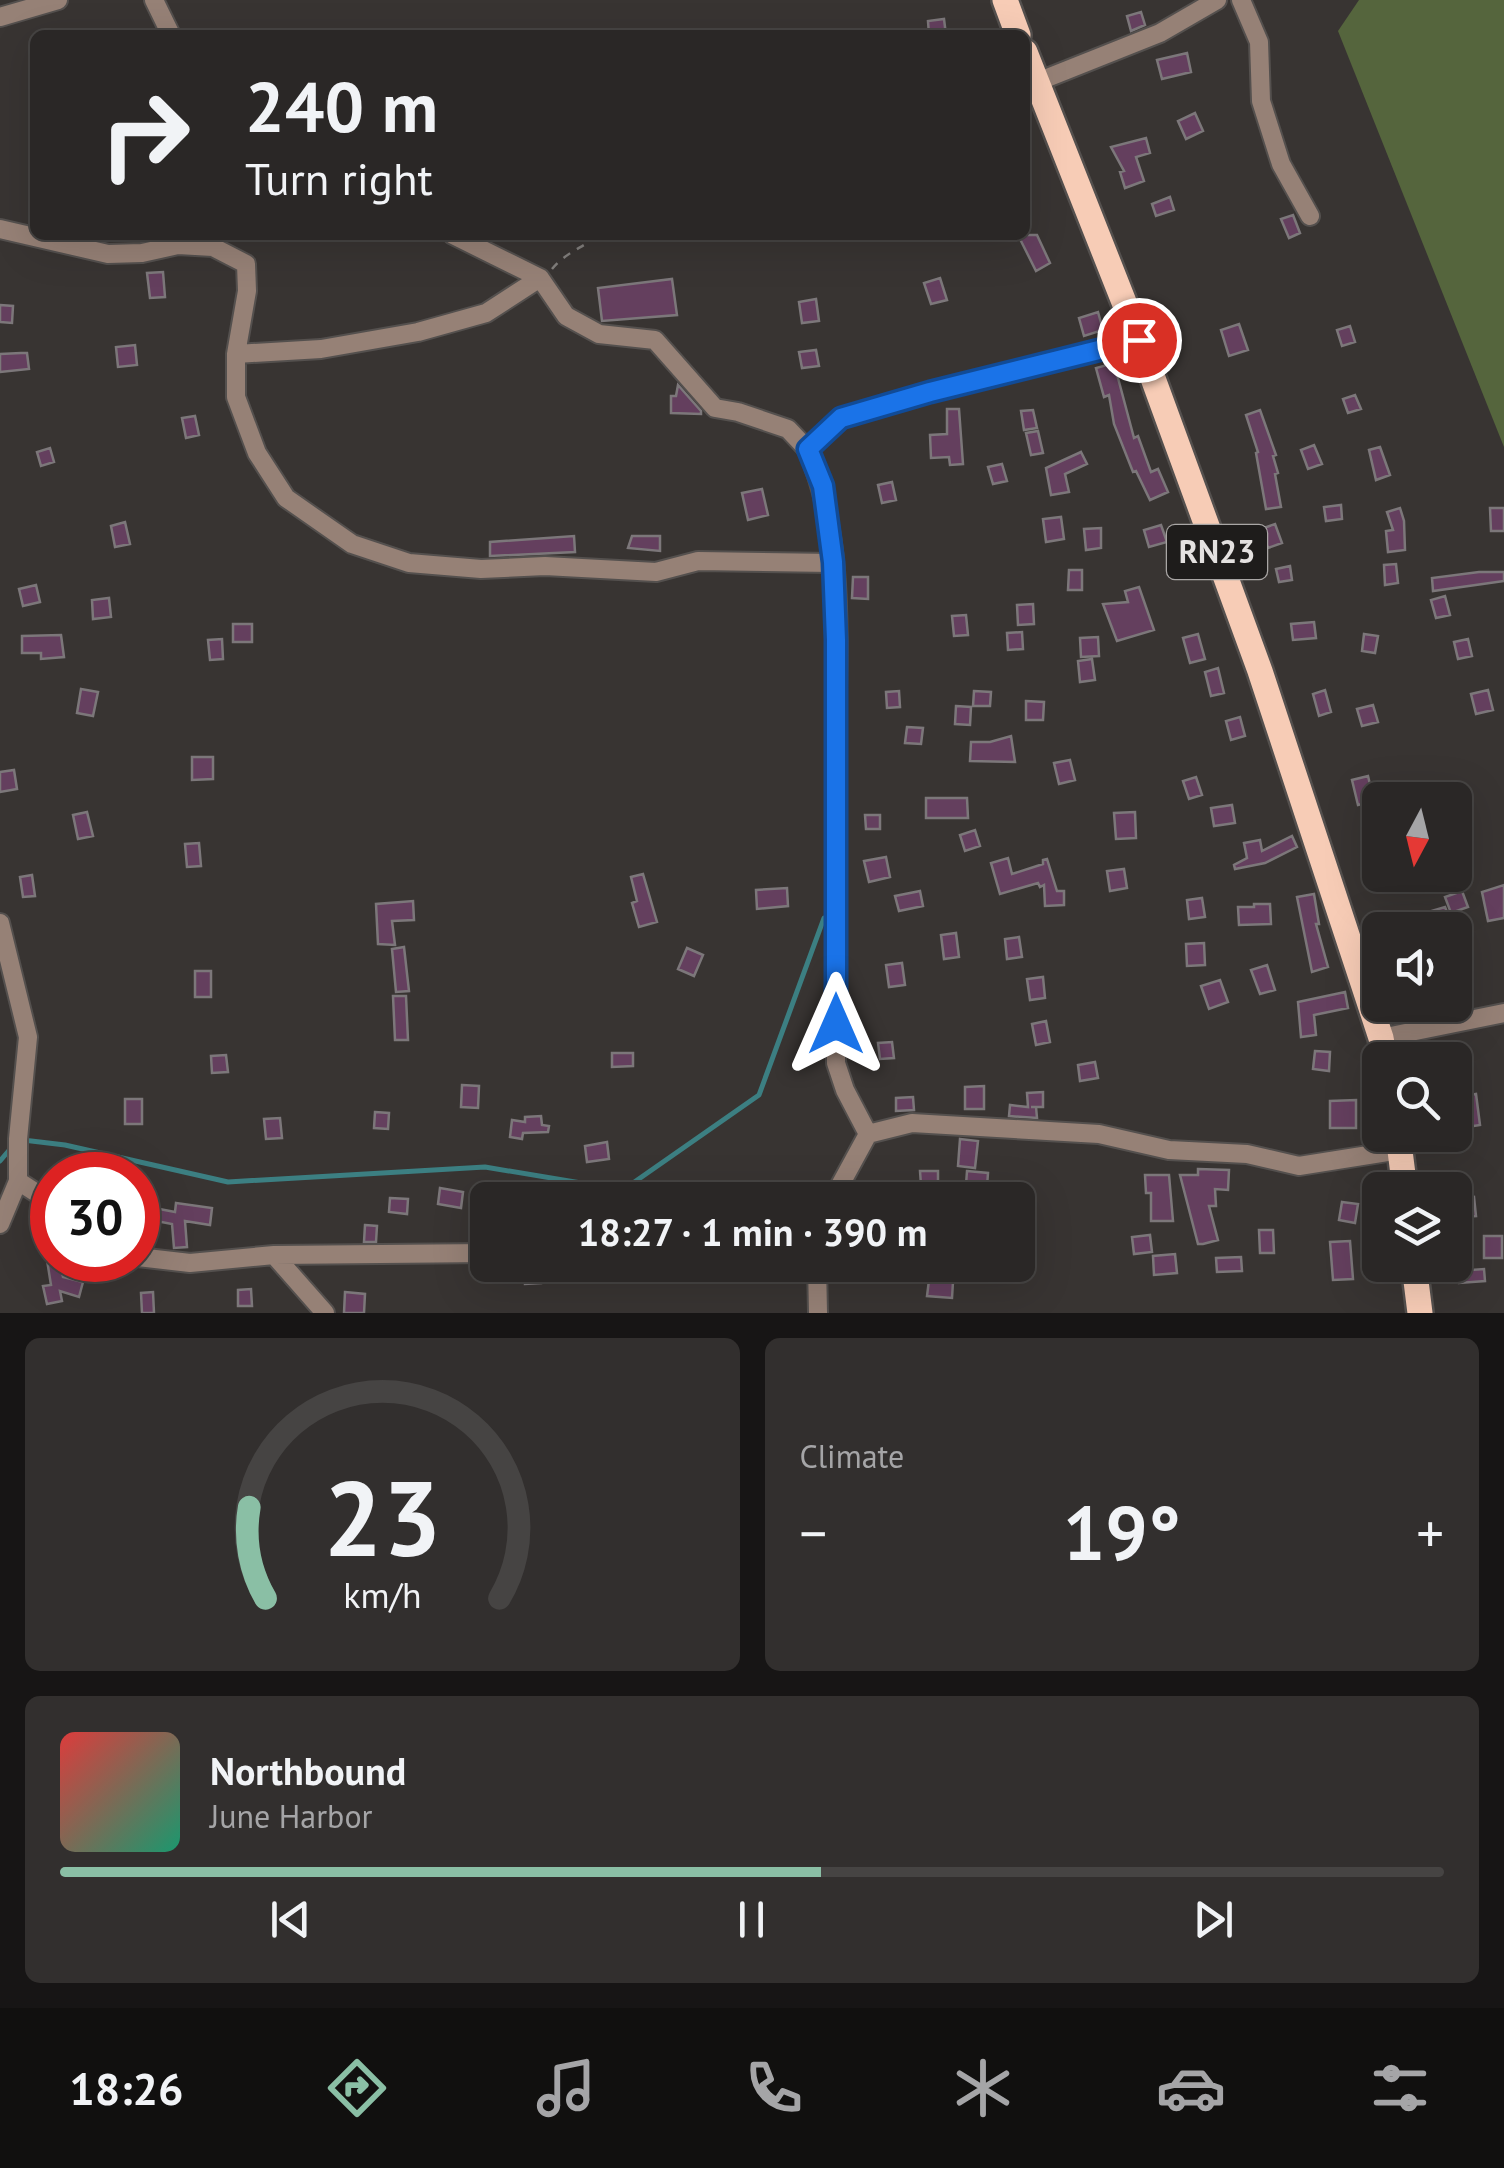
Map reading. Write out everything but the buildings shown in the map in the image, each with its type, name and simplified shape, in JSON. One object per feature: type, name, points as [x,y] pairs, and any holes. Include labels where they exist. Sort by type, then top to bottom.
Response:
[{"type":"main road","points":[[1004,0],[1016,30]]},
{"type":"main road","name":"RN23","points":[[1030,64],[1139,340],[1260,670],[1380,1042]]},
{"type":"main road","points":[[1416,1282],[1420,1313]]},
{"type":"street","points":[[0,17],[58,0]]},
{"type":"street","points":[[154,0],[169,30]]},
{"type":"street","points":[[1037,82],[1160,34],[1217,0]]},
{"type":"street","points":[[1241,0],[1259,42],[1261,101],[1281,164],[1310,216]]},
{"type":"street","points":[[0,229],[30,236]]},
{"type":"street","points":[[48,240],[108,254],[142,253],[178,245],[214,248],[246,264],[247,291],[236,354],[236,398],[257,454],[286,498],[352,544],[409,563],[481,569],[545,566],[656,572],[698,561],[833,562]]},
{"type":"street","points":[[463,240],[540,278],[566,316],[599,334],[655,340],[715,408],[788,429],[808,449],[823,486],[833,562],[836,1063],[868,1134]]},
{"type":"street","points":[[236,354],[321,348],[418,332],[486,313],[540,278]]},
{"type":"street","points":[[808,449],[841,418],[1139,340]]},
{"type":"street","points":[[0,923],[28,1037],[18,1181],[0,1224]]},
{"type":"street","points":[[1406,1042],[1504,1013]]},
{"type":"street","points":[[842,1182],[868,1134],[912,1123],[1099,1134],[1170,1150],[1247,1154],[1298,1166],[1362,1151]]},
{"type":"street","points":[[18,1181],[30,1189]]},
{"type":"street","points":[[160,1260],[190,1263],[274,1254],[470,1253]]},
{"type":"street","points":[[274,1254],[325,1313]]},
{"type":"street","points":[[817,1282],[818,1313]]},
{"type":"path","points":[[540,278],[574,248],[587,246],[593,240]]},
{"type":"green space","points":[[1359,0],[1504,0],[1504,447],[1338,31]]},
{"type":"waterway","points":[[23,1140],[65,1145],[228,1182],[485,1167],[623,1190],[759,1095],[824,918]]},
{"type":"waterway","points":[[0,1161],[11,1148]]},
{"type":"route","points":[[836,1024],[833,562],[823,486],[808,449],[841,418],[1139,340]]}]
